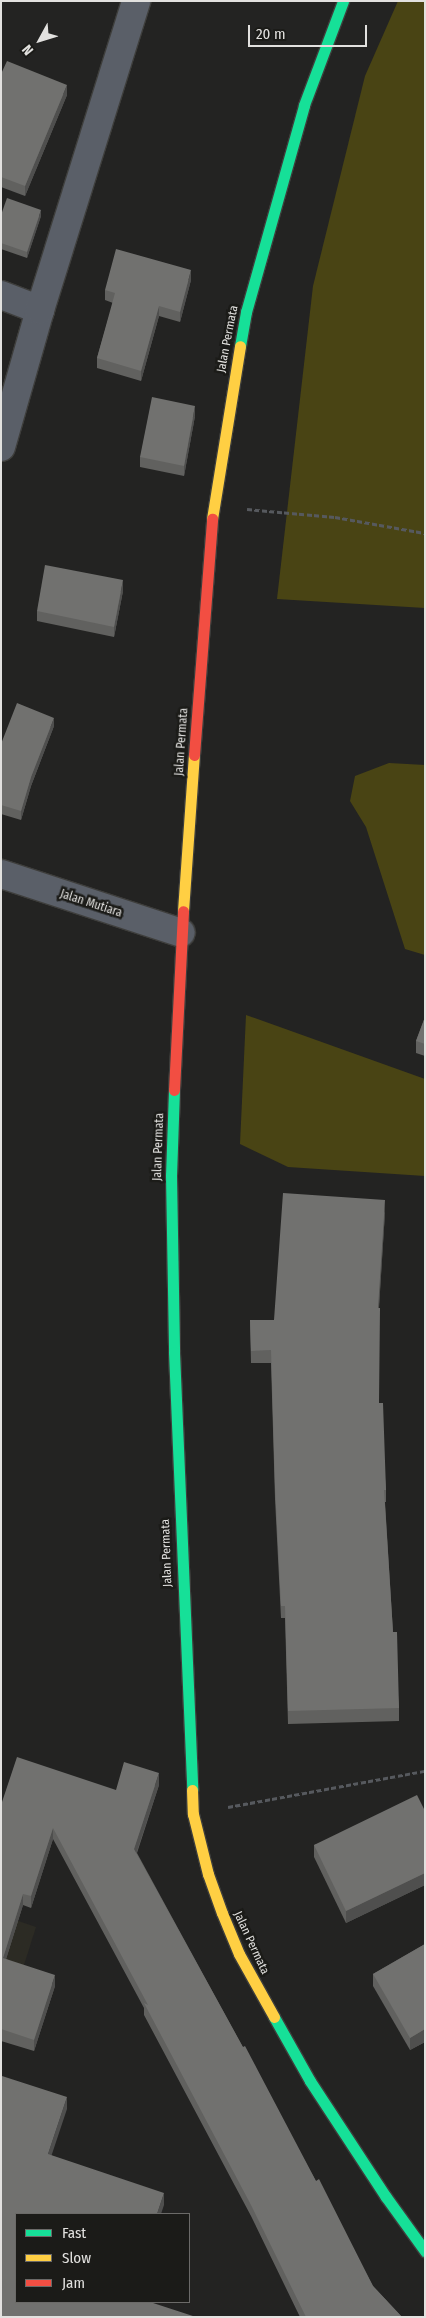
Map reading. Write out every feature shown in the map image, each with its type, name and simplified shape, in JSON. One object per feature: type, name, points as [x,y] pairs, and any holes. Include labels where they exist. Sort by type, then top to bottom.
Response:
[{"type":"street","points":[[1,446],[40,310],[136,1]]},
{"type":"street","name":"Jalan Permata","points":[[343,1],[301,114],[246,312],[214,506],[181,933],[172,1185],[176,1401],[193,1814],[208,1874],[238,1954],[310,2081],[386,2197],[425,2251]]},
{"type":"street","points":[[1,295],[40,310]]},
{"type":"street","name":"Jalan Mutiara","points":[[1,874],[181,933]]},
{"type":"path","points":[[214,506],[336,517],[425,534]]},
{"type":"path","points":[[193,1814],[425,1771]]},
{"type":"shaded area","points":[[398,1],[425,1],[425,608],[277,599],[313,286],[365,76]]},
{"type":"shaded area","points":[[389,763],[425,765],[425,955],[405,949],[366,827],[350,801],[355,776]]},
{"type":"shaded area","points":[[246,1015],[425,1079],[425,1176],[288,1167],[240,1144]]},
{"type":"shaded area","points":[[1,1915],[36,1927],[1,2038]]},
{"type":"building","points":[[7,61],[67,85],[25,186],[1,177],[1,74]]},
{"type":"building","points":[[7,198],[41,210],[27,252],[1,243],[1,215]]},
{"type":"building","points":[[116,249],[191,270],[180,312],[159,306],[141,371],[97,358],[115,293],[105,290]]},
{"type":"building","points":[[152,397],[195,406],[184,466],[140,457]]},
{"type":"building","points":[[45,565],[123,580],[114,627],[37,611]]},
{"type":"building","points":[[17,703],[54,718],[31,777],[21,811],[1,805],[1,744]]},
{"type":"building","points":[[425,1017],[425,1044],[416,1041]]},
{"type":"building","points":[[283,1193],[385,1200],[378,1308],[380,1308],[379,1403],[383,1403],[386,1490],[384,1490],[393,1632],[397,1632],[399,1708],[288,1711],[285,1606],[281,1606],[275,1487],[271,1350],[251,1351],[250,1320],[274,1320]]},
{"type":"building","points":[[17,1757],[116,1790],[124,1762],[159,1773],[134,1849],[243,2047],[245,2046],[316,2181],[319,2179],[373,2286],[402,2317],[306,2317],[251,2205],[144,2003],[148,2005],[53,1828],[31,1896],[23,1894],[3,1958],[55,1975],[34,2040],[1,2029],[1,1805]]},
{"type":"building","points":[[417,1795],[425,1811],[425,1873],[346,1911],[314,1845]]},
{"type":"building","points":[[425,1944],[425,2029],[410,2038],[373,1974]]},
{"type":"building","points":[[2,2076],[67,2097],[48,2154],[164,2193],[157,2213],[15,2213],[15,2303],[153,2303],[196,2317],[1,2317]]},
{"type":"traffic: fast","points":[[240,346],[246,312],[304,105],[343,1]]},
{"type":"traffic: fast","points":[[174,1090],[171,1175],[174,1352],[192,1790]]},
{"type":"traffic: fast","points":[[274,2017],[310,2081],[386,2197],[425,2251]]},
{"type":"traffic: slow","points":[[212,519],[240,346]]},
{"type":"traffic: slow","points":[[183,911],[194,755]]},
{"type":"traffic: slow","points":[[192,1790],[193,1814],[208,1874],[222,1913],[239,1954],[274,2017]]},
{"type":"traffic: jam","points":[[194,755],[212,519]]},
{"type":"traffic: jam","points":[[174,1090],[183,911]]}]
